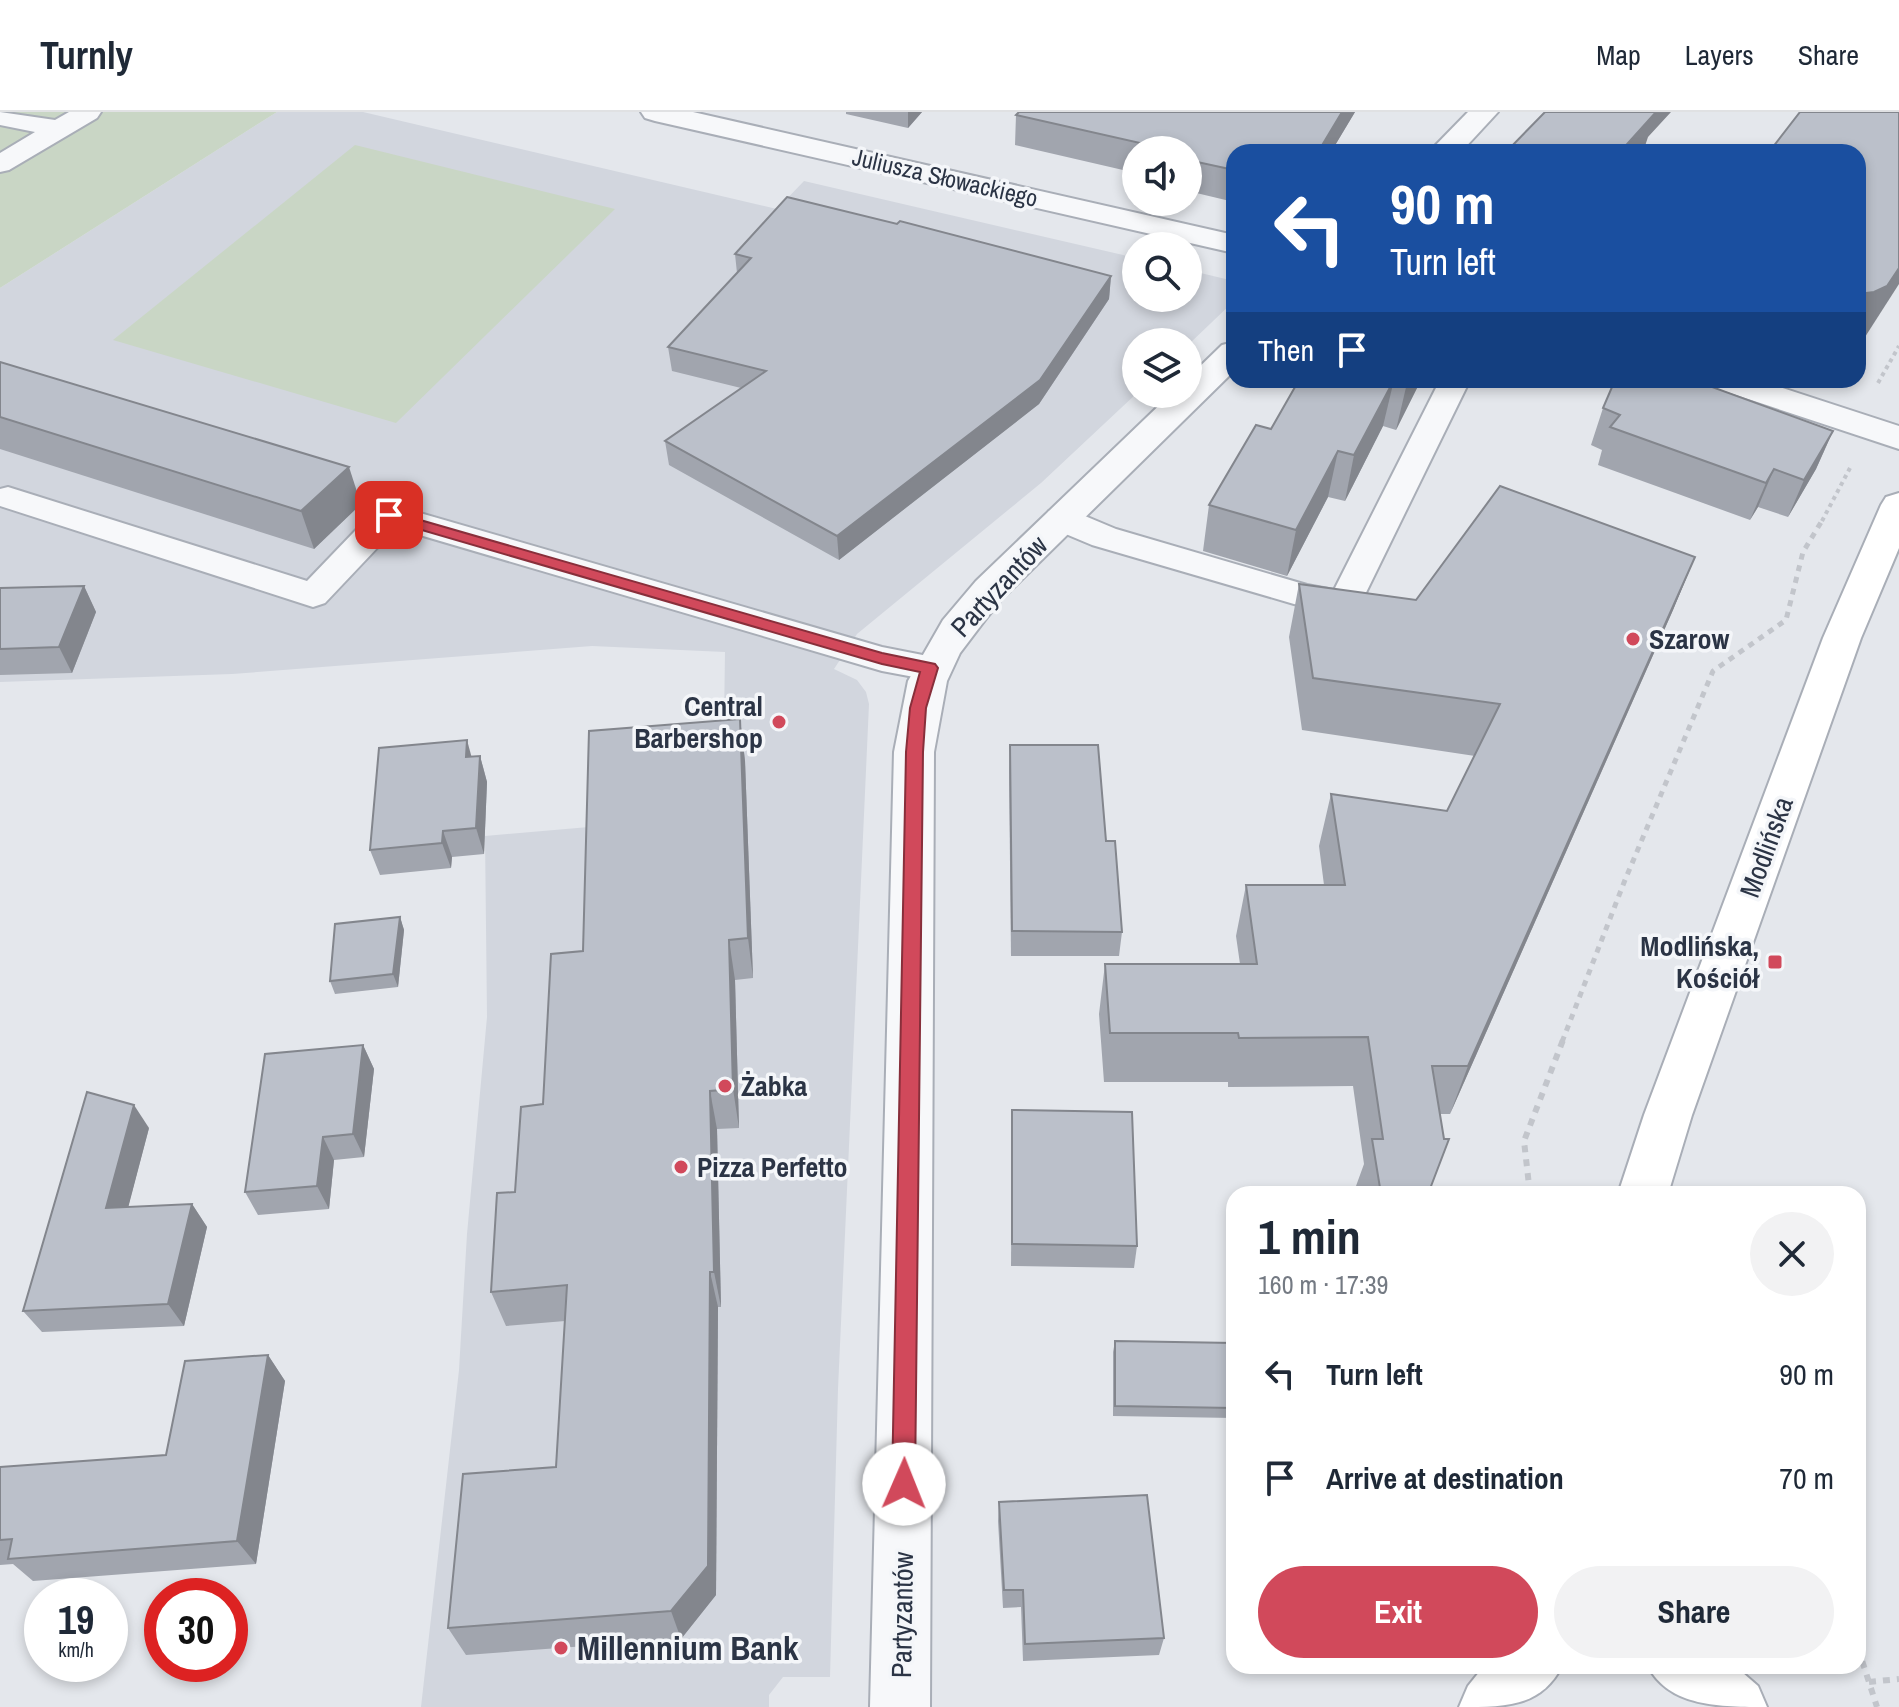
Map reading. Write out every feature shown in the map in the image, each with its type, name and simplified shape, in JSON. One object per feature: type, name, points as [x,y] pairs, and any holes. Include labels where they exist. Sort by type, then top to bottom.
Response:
[{"type":"main road","name":"Modlińska","points":[[1646,1186],[1668,1115],[1842,638],[1899,505]]},
{"type":"main road","points":[[1489,1707],[1508,1683],[1521,1674]]},
{"type":"street","name":"Juliusza Słowackiego","points":[[655,112],[1226,242]]},
{"type":"street","points":[[1452,144],[1484,112]]},
{"type":"street","name":"Partyzantów","points":[[900,1707],[914,752],[918,708],[930,668],[956,629],[989,590],[1226,360]]},
{"type":"street","points":[[1748,388],[1899,438]]},
{"type":"lane","points":[[0,164],[88,112]]},
{"type":"lane","points":[[0,117],[59,129]]},
{"type":"lane","points":[[1061,519],[1104,537],[1306,596],[1345,603],[1451,388]]},
{"type":"lane","points":[[8,497],[313,595],[389,515],[867,655],[930,668]]},
{"type":"path","points":[[1529,1186],[1524,1141],[1625,880],[1713,671],[1786,620],[1803,552],[1843,486],[1875,388],[1899,346]]},
{"type":"path","points":[[1866,1673],[1877,1707]]},
{"type":"path","points":[[1869,1682],[1899,1679]]},
{"type":"shaded area","points":[[277,112],[363,112],[777,209],[804,181],[1122,255],[1122,312],[1202,312],[1202,273],[1226,279],[1226,309],[1202,332],[1202,328],[1122,328],[1122,407],[1041,483],[857,634],[834,669],[857,680],[866,692],[869,704],[838,1389],[830,1677],[783,1677],[769,1695],[769,1707],[421,1707],[459,1370],[467,1234],[487,1017],[485,836],[716,816],[724,721],[725,652],[592,646],[232,674],[0,682],[0,288]]},
{"type":"green space","points":[[0,112],[277,112],[0,288]]},
{"type":"green space","points":[[355,145],[615,209],[396,423],[113,340]]},
{"type":"building","points":[[1019,112],[1342,112],[1323,144],[1226,144],[1226,168],[1202,163],[1202,136],[1122,136],[1122,139],[1016,115]]},
{"type":"building","points":[[1545,112],[1656,112],[1627,144],[1514,144]]},
{"type":"building","points":[[1800,112],[1899,112],[1899,268],[1887,286],[1866,293],[1866,144],[1775,144]]},
{"type":"building","points":[[787,197],[897,224],[900,221],[1111,276],[1040,380],[837,536],[665,441],[766,371],[668,347],[751,258],[735,254]]},
{"type":"building","points":[[0,362],[349,467],[301,511],[0,417]]},
{"type":"building","points":[[1294,388],[1390,388],[1354,455],[1338,451],[1296,530],[1209,505],[1256,425],[1271,429]]},
{"type":"building","points":[[1612,388],[1715,388],[1833,431],[1804,480],[1774,469],[1766,483],[1610,427],[1620,415],[1603,408]]},
{"type":"building","points":[[1500,486],[1695,557],[1468,1066],[1432,1066],[1444,1139],[1449,1139],[1431,1186],[1380,1186],[1372,1139],[1383,1139],[1368,1037],[1239,1038],[1238,1033],[1110,1033],[1105,964],[1257,964],[1246,885],[1345,885],[1331,794],[1447,811],[1500,704],[1313,678],[1299,584],[1416,600]]},
{"type":"building","points":[[84,586],[59,647],[0,649],[0,588]]},
{"type":"building","points":[[740,719],[748,938],[729,940],[733,1089],[710,1091],[714,1272],[710,1272],[708,1566],[671,1611],[448,1628],[463,1474],[556,1467],[567,1285],[491,1292],[497,1193],[515,1192],[521,1107],[543,1104],[551,954],[583,951],[589,731]]},
{"type":"building","points":[[467,740],[466,757],[480,756],[476,828],[443,831],[442,843],[370,850],[379,748]]},
{"type":"building","points":[[1010,745],[1098,745],[1106,841],[1115,841],[1122,932],[1012,931]]},
{"type":"building","points":[[400,917],[393,974],[330,981],[335,924]]},
{"type":"building","points":[[363,1045],[353,1134],[323,1137],[317,1186],[245,1192],[265,1054]]},
{"type":"building","points":[[87,1092],[134,1105],[106,1208],[192,1204],[168,1304],[23,1311]]},
{"type":"building","points":[[1012,1110],[1132,1112],[1137,1246],[1012,1244]]},
{"type":"building","points":[[1115,1341],[1226,1343],[1226,1408],[1115,1406]]},
{"type":"building","points":[[268,1355],[237,1541],[8,1559],[12,1539],[0,1540],[0,1467],[166,1455],[185,1361]]},
{"type":"building","points":[[1147,1495],[1164,1638],[1025,1644],[1023,1590],[1004,1590],[999,1502]]},
{"type":"place","name":"Szarow","points":[[1633,639]]},
{"type":"place","name":"Central Barbershop","points":[[779,722]]},
{"type":"place","name":"Modlińska, Kościół","points":[[1775,962]]},
{"type":"place","name":"Żabka","points":[[725,1086]]},
{"type":"place","name":"Pizza Perfetto","points":[[681,1167]]},
{"type":"place","name":"Millennium Bank","points":[[561,1648]]},
{"type":"route","points":[[389,515],[882,659],[930,668],[918,708],[914,752],[904,1484]]}]
